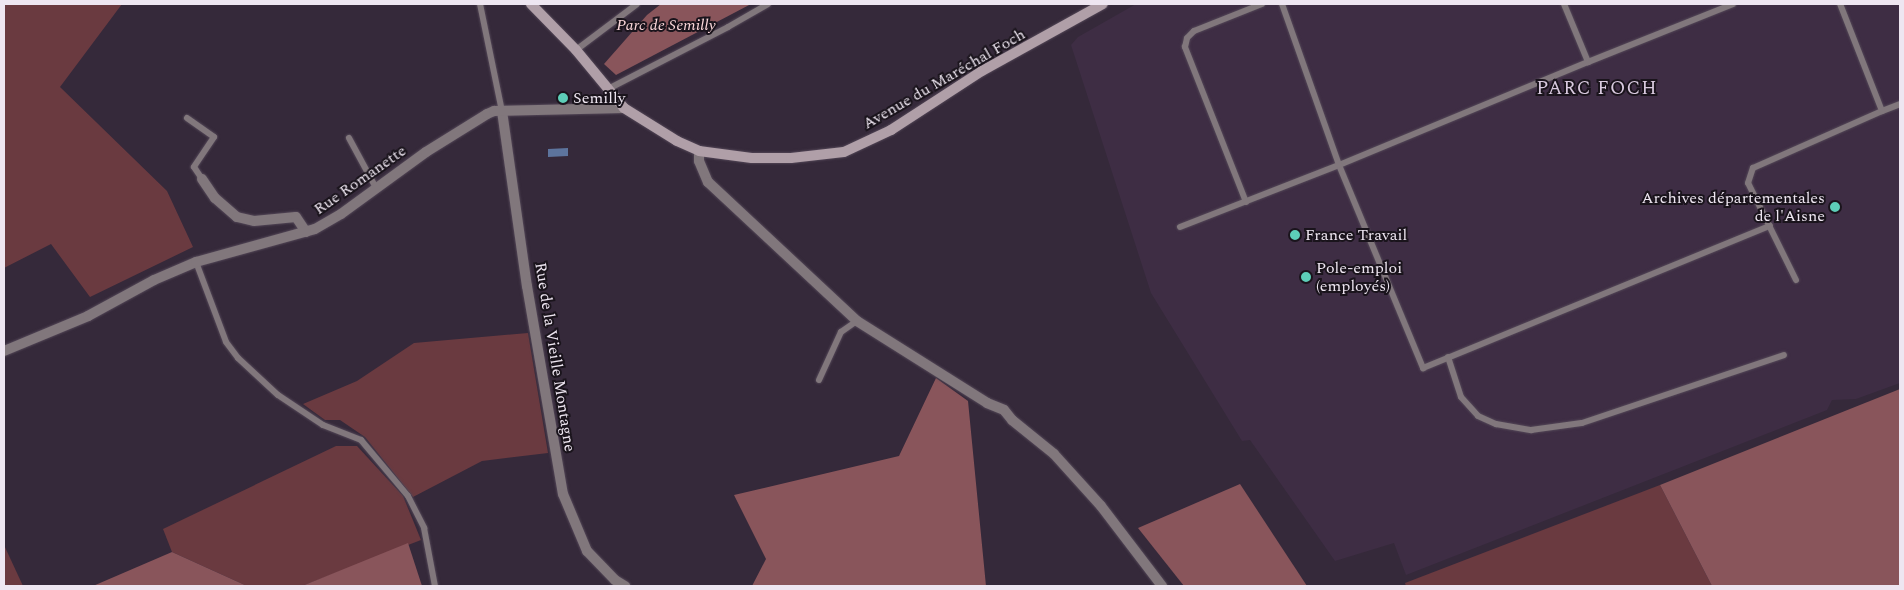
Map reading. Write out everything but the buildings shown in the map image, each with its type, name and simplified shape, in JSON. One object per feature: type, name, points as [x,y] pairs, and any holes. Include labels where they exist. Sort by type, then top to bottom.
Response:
[{"type":"main road","name":"Avenue du Maréchal Foch","points":[[531,4],[576,50],[624,108],[677,141],[699,151],[752,158],[791,158],[844,152],[891,130],[982,72],[1103,4]]},
{"type":"street","name":"Rue Romanette","points":[[4,351],[88,316],[154,280],[196,262],[315,230],[341,214],[478,117],[494,111],[624,108]]},
{"type":"street","name":"Rue de la Vieille Montagne","points":[[502,111],[527,286],[562,494],[587,551],[615,580],[625,586]]},
{"type":"street","points":[[699,151],[700,160],[708,182],[857,320],[987,403],[1004,410],[1012,420],[1054,454],[1101,506],[1162,586]]},
{"type":"street","points":[[202,179],[215,198],[237,217],[254,221],[296,217],[306,232]]},
{"type":"lane","points":[[480,4],[502,111]]},
{"type":"lane","points":[[576,50],[637,4]]},
{"type":"lane","points":[[608,89],[728,27],[768,4]]},
{"type":"lane","points":[[1246,202],[1185,47],[1187,38],[1194,30],[1262,4]]},
{"type":"lane","points":[[1282,4],[1339,165],[1423,368],[1770,226]]},
{"type":"lane","points":[[1564,4],[1588,62]]},
{"type":"lane","points":[[1180,227],[1339,165],[1733,4]]},
{"type":"lane","points":[[1840,4],[1882,111]]},
{"type":"lane","points":[[1796,280],[1748,183],[1753,168],[1900,104]]},
{"type":"lane","points":[[187,118],[214,137],[194,167],[202,179]]},
{"type":"lane","points":[[348,138],[376,188]]},
{"type":"lane","points":[[196,262],[226,342],[238,358],[278,394],[323,425],[361,440],[408,496],[424,528],[435,586]]},
{"type":"lane","points":[[819,380],[841,332],[857,320]]},
{"type":"lane","points":[[1448,357],[1461,397],[1478,416],[1496,424],[1531,430],[1582,423],[1784,355]]},
{"type":"shaded area","points":[[4,4],[122,4],[60,87],[167,191],[193,247],[90,297],[51,244],[4,268]]},
{"type":"shaded area","name":"PARC FOCH","points":[[1136,4],[1900,4],[1900,383],[1856,399],[1832,400],[1827,410],[1406,575],[1394,543],[1335,561],[1250,440],[1242,441],[1151,293],[1071,45],[1078,37]]},
{"type":"shaded area","points":[[528,333],[548,453],[482,461],[413,497],[365,437],[340,420],[325,420],[303,404],[357,381],[414,343]]},
{"type":"shaded area","points":[[336,446],[357,446],[403,496],[421,540],[302,586],[247,586],[172,552],[163,529]]},
{"type":"shaded area","points":[[1660,485],[1712,586],[1406,586],[1405,583]]},
{"type":"shaded area","points":[[4,545],[23,586],[4,586]]},
{"type":"green space","name":"Parc de Semilly","points":[[661,4],[751,4],[616,75],[604,64],[647,15]]},
{"type":"green space","points":[[936,378],[968,401],[986,586],[752,586],[766,559],[734,495],[899,456]]},
{"type":"green space","points":[[1900,389],[1900,586],[1712,586],[1660,485]]},
{"type":"green space","points":[[1240,484],[1307,586],[1184,586],[1138,528]]},
{"type":"green space","points":[[408,543],[422,586],[302,586]]},
{"type":"green space","points":[[172,552],[247,586],[93,586]]},
{"type":"water","points":[[568,148],[568,156],[548,157],[548,149]]},
{"type":"place","name":"Semilly","points":[[563,98]]},
{"type":"place","name":"Archives départementales de l'Aisne","points":[[1835,207]]},
{"type":"place","name":"France Travail","points":[[1295,235]]},
{"type":"place","name":"Pole-emploi (employés)","points":[[1306,277]]},
{"type":"district","name":"PARC FOCH","points":[[1597,89]]}]
